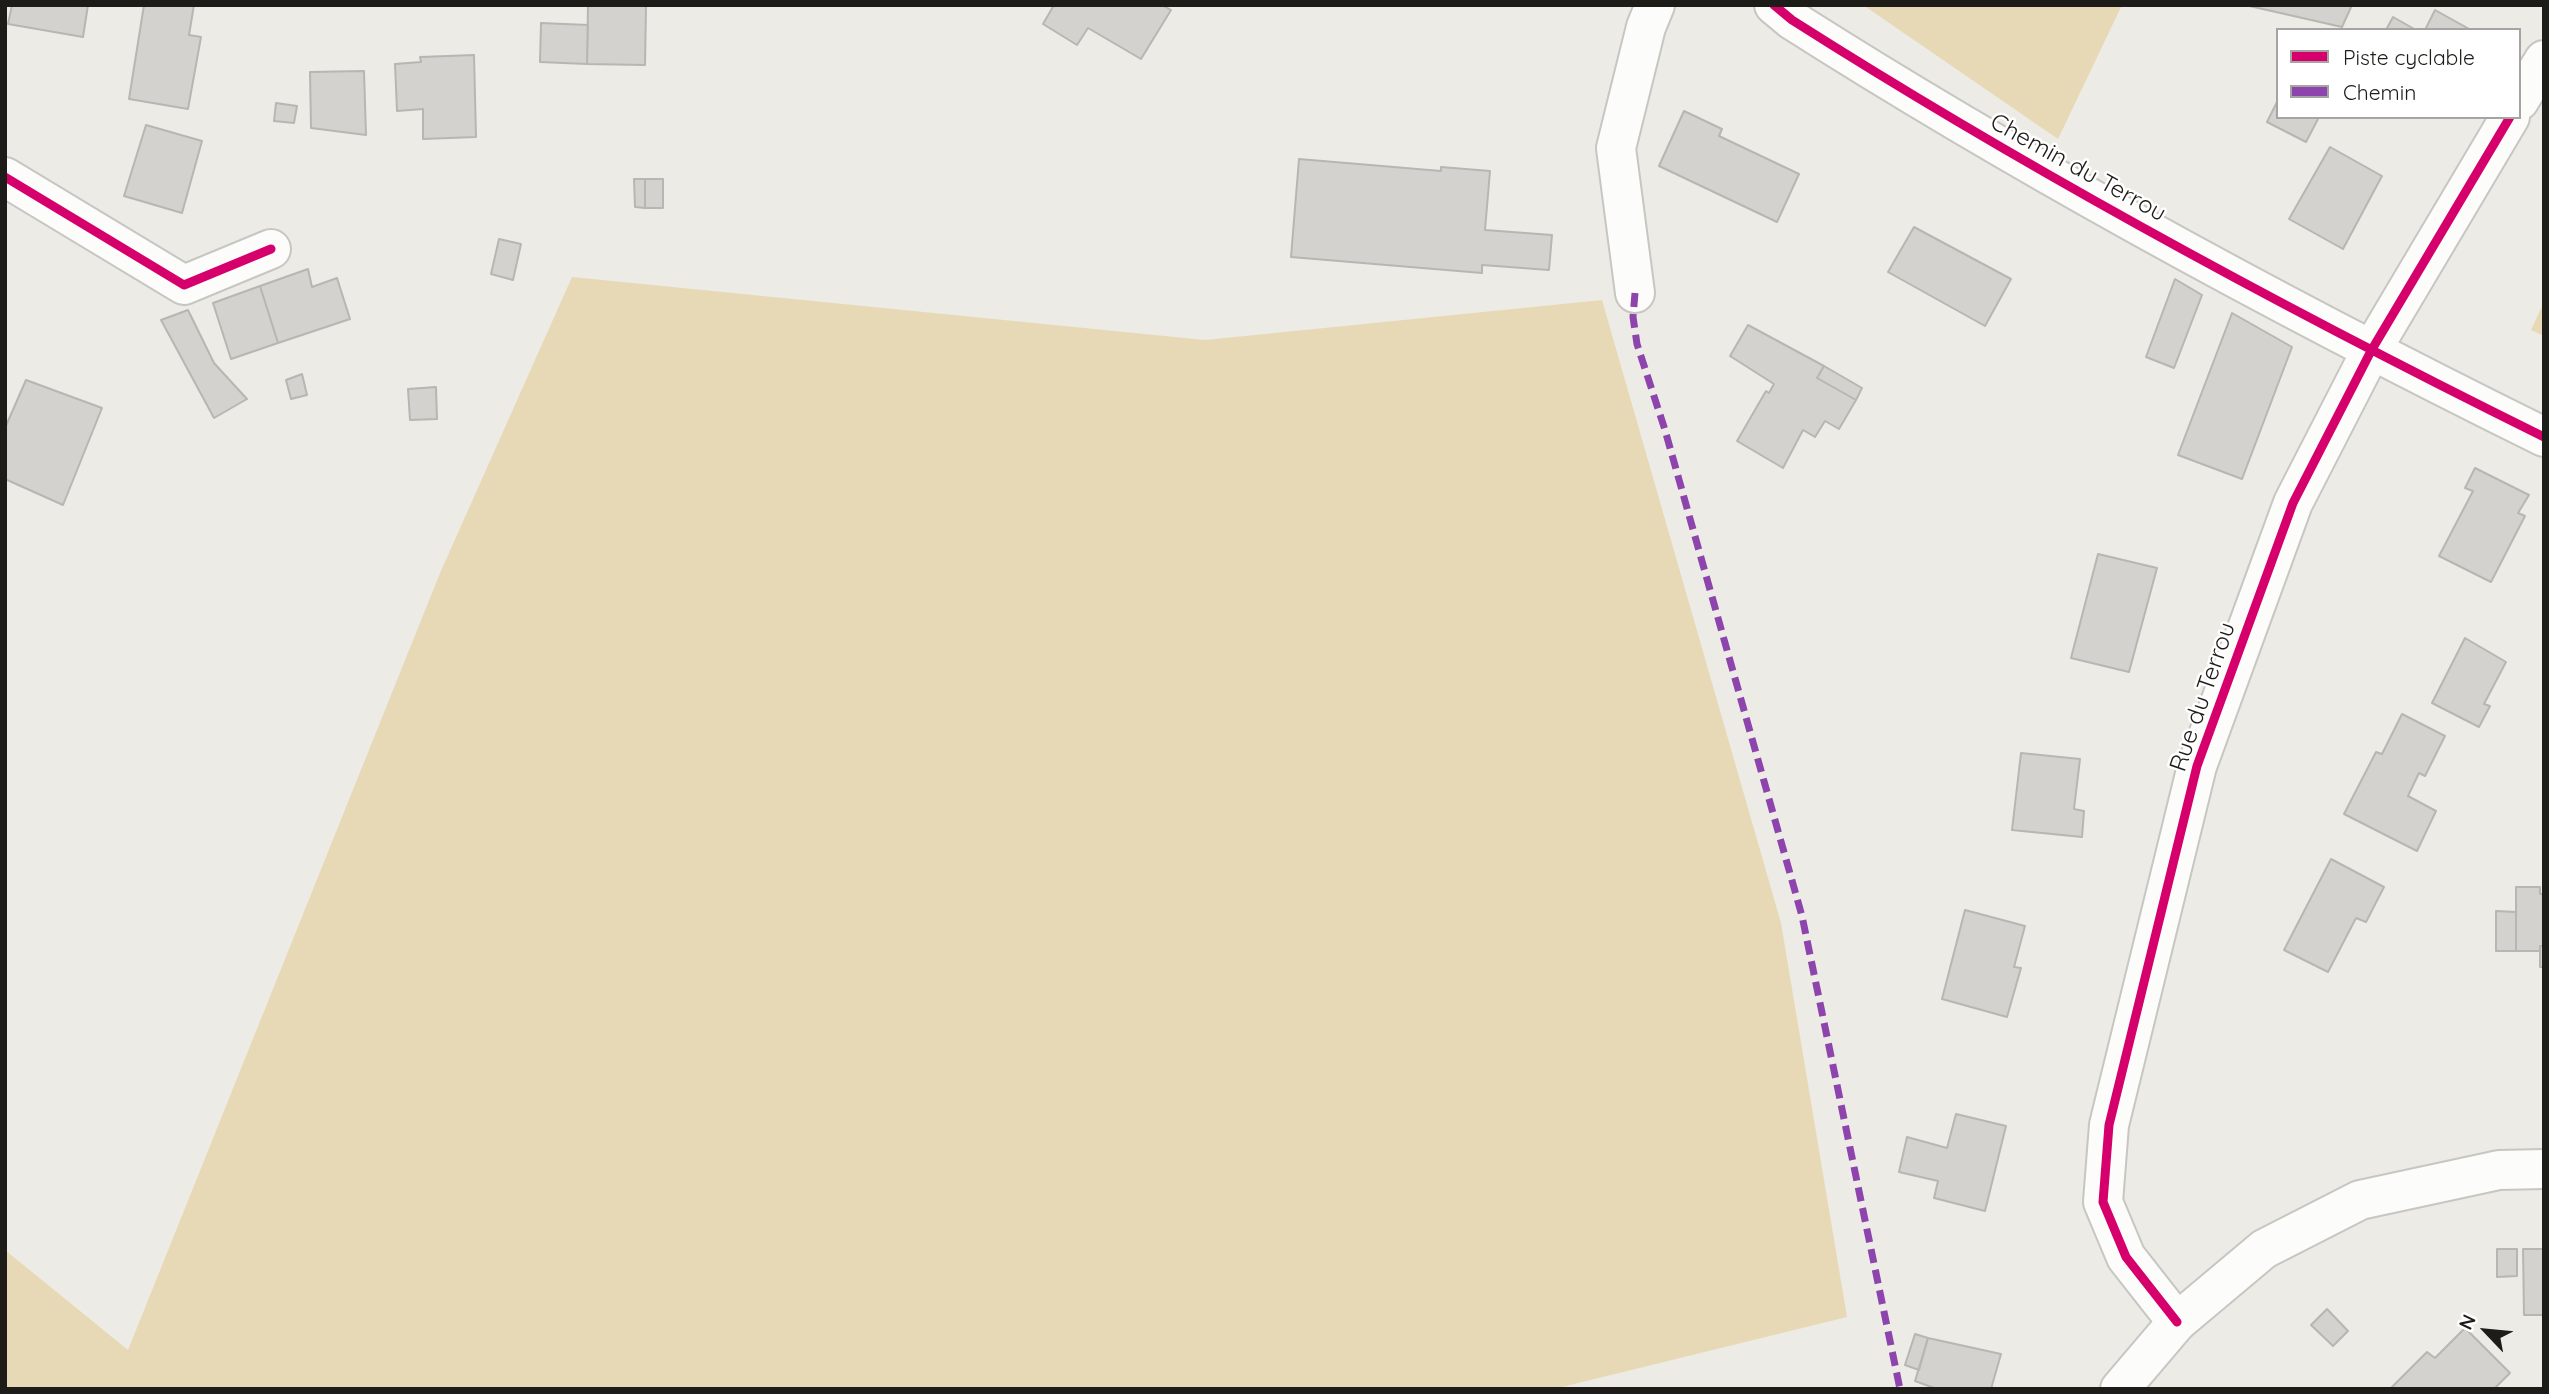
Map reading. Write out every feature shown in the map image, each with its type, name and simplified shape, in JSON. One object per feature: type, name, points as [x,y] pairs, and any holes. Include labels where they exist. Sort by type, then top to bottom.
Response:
[{"type":"street","points":[[1635,293],[1616,148],[1646,27],[1655,5]]},
{"type":"street","name":"Chemin du Terrou","points":[[1774,5],[1792,20],[1929,107],[2371,351],[2544,437]]},
{"type":"street","points":[[2521,98],[2544,60]]},
{"type":"street","name":"Rue du Terrou","points":[[2177,1322],[2126,1257],[2103,1202],[2109,1125],[2197,766],[2293,503],[2371,351],[2509,119]]},
{"type":"street","points":[[5,177],[184,285],[271,249]]},
{"type":"street","points":[[2120,1389],[2177,1322],[2263,1249],[2360,1200],[2499,1170],[2544,1169]]},
{"type":"shaded area","points":[[1863,5],[2122,5],[2058,139]]},
{"type":"shaded area","points":[[572,277],[1205,340],[1602,300],[1781,923],[1847,1317],[1554,1389],[5,1389],[5,1250],[128,1350],[440,573]]},
{"type":"shaded area","points":[[2544,302],[2544,336],[2531,330]]},
{"type":"building","points":[[12,5],[88,5],[83,37],[8,24]]},
{"type":"building","points":[[144,5],[194,5],[189,35],[201,37],[188,109],[129,99]]},
{"type":"building","points":[[588,5],[646,5],[645,65],[587,64]]},
{"type":"building","points":[[1054,5],[1162,5],[1171,10],[1141,59],[1088,28],[1077,45],[1043,24]]},
{"type":"building","points":[[2245,5],[2352,5],[2342,27]]},
{"type":"building","points":[[2435,10],[2467,28],[2426,28]]},
{"type":"building","points":[[2393,17],[2412,28],[2387,28]]},
{"type":"building","points":[[541,23],[588,25],[587,64],[540,62]]},
{"type":"building","points":[[474,55],[476,137],[423,139],[423,109],[397,111],[395,64],[421,62],[420,57]]},
{"type":"building","points":[[364,71],[366,135],[311,128],[310,72]]},
{"type":"building","points":[[276,103],[297,106],[294,123],[274,121]]},
{"type":"building","points":[[2276,104],[2276,119],[2318,119],[2306,142],[2267,122]]},
{"type":"building","points":[[1684,111],[1722,129],[1719,136],[1799,174],[1777,222],[1659,166]]},
{"type":"building","points":[[146,125],[202,141],[182,213],[124,196]]},
{"type":"building","points":[[2330,147],[2382,176],[2343,249],[2289,219]]},
{"type":"building","points":[[1299,159],[1441,171],[1441,167],[1490,171],[1485,230],[1552,235],[1549,270],[1482,265],[1482,273],[1291,257]]},
{"type":"building","points":[[634,179],[645,179],[645,208],[635,207]]},
{"type":"building","points":[[645,179],[663,179],[663,208],[645,208]]},
{"type":"building","points":[[1914,227],[2011,279],[1985,326],[1888,272]]},
{"type":"building","points":[[499,239],[521,244],[513,280],[491,274]]},
{"type":"building","points":[[308,269],[312,287],[337,278],[350,319],[278,343],[260,286]]},
{"type":"building","points":[[2175,279],[2202,295],[2174,368],[2146,357]]},
{"type":"building","points":[[260,286],[278,343],[231,359],[213,303]]},
{"type":"building","points":[[188,310],[214,363],[247,399],[214,418],[161,320]]},
{"type":"building","points":[[2232,313],[2292,347],[2242,479],[2178,455]]},
{"type":"building","points":[[1748,325],[1824,366],[1817,378],[1856,400],[1839,429],[1825,421],[1815,437],[1803,430],[1783,468],[1737,441],[1766,391],[1769,393],[1774,384],[1730,356]]},
{"type":"building","points":[[1824,366],[1862,388],[1856,400],[1817,378]]},
{"type":"building","points":[[302,374],[307,395],[291,399],[286,380]]},
{"type":"building","points":[[26,380],[102,408],[63,505],[5,479],[5,428]]},
{"type":"building","points":[[436,387],[437,419],[410,420],[408,389]]},
{"type":"building","points":[[2475,468],[2529,495],[2518,513],[2525,516],[2491,582],[2439,556],[2473,491],[2465,488]]},
{"type":"building","points":[[2098,554],[2157,568],[2129,672],[2071,658]]},
{"type":"building","points":[[2465,638],[2506,662],[2484,704],[2490,706],[2479,727],[2432,703]]},
{"type":"building","points":[[2402,714],[2445,736],[2425,776],[2419,773],[2408,796],[2436,811],[2417,851],[2344,814],[2376,752],[2382,754]]},
{"type":"building","points":[[2021,753],[2080,759],[2074,809],[2084,811],[2082,837],[2012,830]]},
{"type":"building","points":[[2331,859],[2384,887],[2366,922],[2356,918],[2328,972],[2284,950]]},
{"type":"building","points":[[2516,887],[2540,887],[2540,894],[2544,894],[2544,946],[2540,946],[2540,951],[2516,951]]},
{"type":"building","points":[[1965,910],[2025,926],[2014,967],[2021,968],[2007,1017],[1942,999]]},
{"type":"building","points":[[2496,911],[2516,912],[2516,951],[2496,951]]},
{"type":"building","points":[[2540,946],[2544,946],[2544,967],[2540,967]]},
{"type":"building","points":[[1956,1114],[2006,1126],[1985,1211],[1934,1198],[1938,1181],[1899,1172],[1907,1137],[1947,1148]]},
{"type":"building","points":[[2497,1249],[2517,1249],[2517,1276],[2497,1277]]},
{"type":"building","points":[[2523,1249],[2544,1249],[2544,1315],[2524,1315]]},
{"type":"building","points":[[2327,1309],[2348,1331],[2333,1346],[2311,1325]]},
{"type":"building","points":[[2465,1328],[2510,1373],[2494,1389],[2391,1388],[2427,1352],[2435,1358]]},
{"type":"building","points":[[1915,1334],[1928,1338],[1919,1370],[1905,1365]]},
{"type":"building","points":[[1928,1338],[2001,1354],[1991,1389],[1937,1389],[1915,1381]]},
{"type":"marked path","points":[[1635,293],[1633,317],[1637,344],[1665,430],[1802,916],[1900,1389]]},
{"type":"cycle path","points":[[1774,5],[1792,20],[1883,77],[2162,239],[2352,340],[2544,437]]},
{"type":"cycle path","points":[[2177,1322],[2126,1257],[2103,1202],[2109,1125],[2197,766],[2293,503],[2371,351],[2509,119]]},
{"type":"cycle path","points":[[5,177],[184,285],[271,249]]}]
